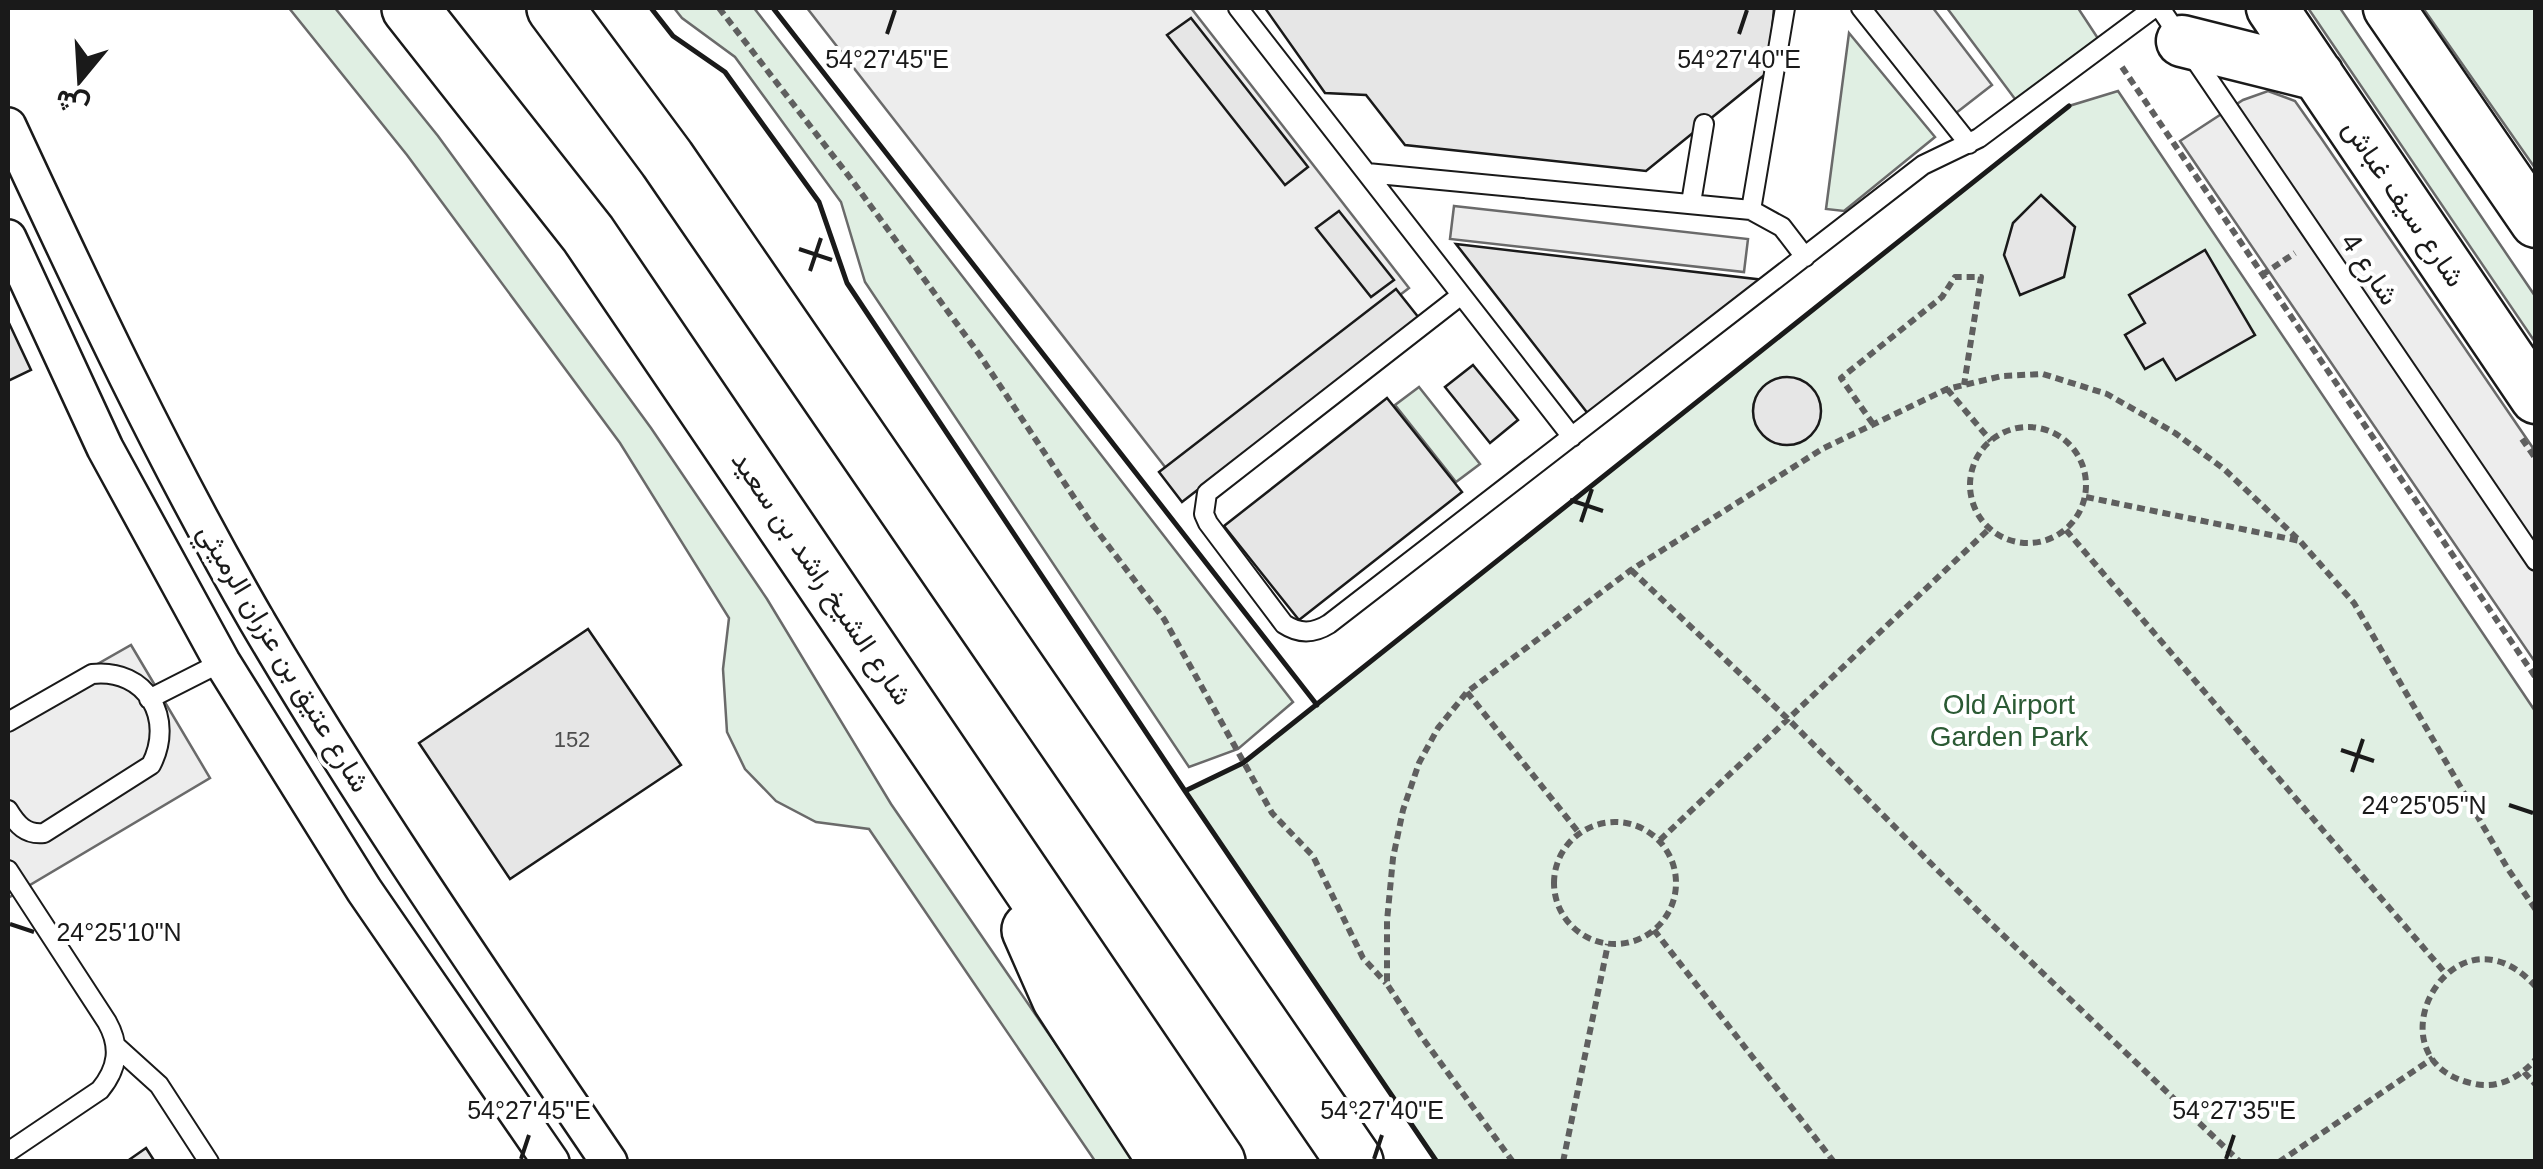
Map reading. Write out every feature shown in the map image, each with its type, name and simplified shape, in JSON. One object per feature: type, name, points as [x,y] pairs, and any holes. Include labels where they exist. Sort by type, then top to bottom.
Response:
[{"type":"main road","name":"شارع الشيخ راشد بن سعيد","points":[[410,8],[588,234],[1216,1162]]},
{"type":"main road","points":[[555,8],[667,159],[1355,1162]]},
{"type":"main road","points":[[993,828],[1026,920],[1060,998],[1166,1162]]},
{"type":"street","name":"شارع سيف غباش","points":[[2272,8],[2318,75],[2525,413]]},
{"type":"street","points":[[2390,8],[2536,222]]},
{"type":"street","points":[[2165,19],[2318,75]]},
{"type":"street","name":"شارع عتيق بن عزران الرميثي","points":[[8,126],[141,411],[256,619],[402,855],[610,1162]]},
{"type":"street","name":"شارع عتيق بن عزران الرميثي","points":[[8,238],[105,448],[222,662],[364,890],[551,1162]]},
{"type":"lane","points":[[1238,8],[1572,437]]},
{"type":"lane","points":[[1752,210],[1785,8]]},
{"type":"lane","points":[[1862,8],[1969,144]]},
{"type":"lane","points":[[1460,296],[1206,493],[1204,514],[1208,523],[1284,624],[1293,630],[1307,633],[1329,624],[1923,165],[1969,144],[2114,40],[2165,19]]},
{"type":"lane","name":"شارع 4","points":[[2165,19],[2536,561]]},
{"type":"lane","points":[[1690,204],[1704,124]]},
{"type":"lane","points":[[1366,172],[1752,210],[1782,226],[1805,257]]},
{"type":"lane","points":[[149,700],[222,662]]},
{"type":"lane","points":[[8,722],[92,674],[120,675],[132,681],[159,711],[161,730],[160,747],[151,765],[44,833],[24,830],[8,810]]},
{"type":"lane","points":[[8,870],[106,1022],[117,1047],[159,1085],[208,1162]]},
{"type":"lane","points":[[8,1152],[100,1090],[111,1077],[117,1047]]},
{"type":"path","points":[[719,8],[852,179],[979,354],[1091,523],[1164,619],[1272,813],[1313,856],[1363,958],[1387,984],[1513,1162]]},
{"type":"path","points":[[2114,40],[2122,70],[2536,678]]},
{"type":"path","points":[[2262,275],[2316,239]]},
{"type":"path","points":[[1873,424],[1841,378],[1942,297],[1955,277],[1969,275],[1982,277],[1964,385]]},
{"type":"path","points":[[1387,984],[1387,921],[1393,858],[1403,810],[1419,764],[1438,728],[1467,692],[1631,570],[1822,448],[1947,389],[2002,376],[2043,374],[2107,394],[2175,433],[2224,468],[2300,541],[2354,603],[2508,870],[2536,910]]},
{"type":"path","points":[[1947,389],[1991,440]]},
{"type":"path","points":[[2525,413],[2536,458]]},
{"type":"path","points":[[2033,427],[2063,439],[2075,450],[2087,480],[2086,497],[2076,520],[2066,530],[2052,539],[2020,543],[1989,529],[1972,501],[1970,484],[1972,468],[1991,440],[2004,432],[2033,427]]},
{"type":"path","points":[[2086,497],[2300,541]]},
{"type":"path","points":[[1660,840],[1989,529]]},
{"type":"path","points":[[2066,530],[2446,974]]},
{"type":"path","points":[[1631,570],[2240,1162]]},
{"type":"path","points":[[1467,692],[1579,833]]},
{"type":"path","points":[[1608,822],[1624,822],[1643,828],[1660,840],[1670,854],[1677,886],[1674,903],[1654,930],[1640,939],[1608,944],[1575,930],[1563,915],[1556,898],[1557,862],[1579,833],[1608,822]]},
{"type":"path","points":[[1654,930],[1834,1162]]},
{"type":"path","points":[[1563,1162],[1608,944]]},
{"type":"path","points":[[2536,987],[2512,967],[2478,960],[2461,964],[2446,974],[2427,998],[2422,1013],[2422,1028],[2432,1058],[2454,1078],[2482,1086],[2498,1084],[2524,1072],[2536,1060]]},
{"type":"path","points":[[2279,1162],[2432,1058]]},
{"type":"path","points":[[2524,1072],[2536,1085]]},
{"type":"green space","points":[[289,8],[335,8],[438,136],[651,428],[767,599],[891,804],[1136,1161],[1095,1161],[869,829],[816,822],[776,801],[745,769],[727,732],[723,669],[729,618],[620,443],[407,155]]},
{"type":"green space","points":[[674,8],[754,8],[1293,702],[1238,749],[1189,767],[865,282],[841,202],[735,57]]},
{"type":"green space","points":[[1947,8],[2078,8],[2101,43],[2021,107]]},
{"type":"green space","points":[[2308,8],[2340,8],[2535,296],[2535,342]]},
{"type":"green space","points":[[2423,8],[2535,8],[2535,168]]},
{"type":"green space","points":[[1849,33],[1935,137],[1844,211],[1826,209]]},
{"type":"green space","name":"Old Airport Garden Park","points":[[2118,91],[2535,711],[2535,1161],[1437,1161],[1185,791],[1243,763],[2069,106]]},
{"type":"green space","points":[[1419,387],[1480,464],[1456,482],[1395,405]]},
{"type":"shaded area","points":[[807,8],[1191,8],[1409,288],[1169,472]]},
{"type":"shaded area","points":[[1869,8],[1933,8],[1992,85],[1956,113]]},
{"type":"shaded area","points":[[2268,91],[2295,101],[2535,451],[2535,662],[2180,141],[2243,100]]},
{"type":"shaded area","points":[[1454,206],[1748,239],[1744,272],[1450,239]]},
{"type":"shaded area","points":[[131,645],[210,778],[8,898],[8,715]]},
{"type":"building","points":[[1265,8],[1774,9],[1768,72],[1646,171],[1405,145],[1366,95],[1325,93]]},
{"type":"building","points":[[1191,18],[1308,167],[1285,185],[1167,35]]},
{"type":"building","points":[[2041,195],[2075,227],[2064,277],[2020,295],[2004,255],[2013,223]]},
{"type":"building","points":[[1339,211],[1394,280],[1371,297],[1316,228]]},
{"type":"building","points":[[1456,244],[1764,280],[1589,415]]},
{"type":"building","points":[[2205,250],[2255,335],[2176,380],[2163,359],[2145,369],[2125,335],[2145,323],[2129,295]]},
{"type":"building","points":[[1396,289],[1419,318],[1182,502],[1159,472]]},
{"type":"building","points":[[8,321],[31,370],[8,381]]},
{"type":"building","points":[[1473,365],[1518,420],[1490,443],[1445,387]]},
{"type":"building","points":[[1787,377],[1811,387],[1821,411],[1811,435],[1787,445],[1763,435],[1753,411],[1763,387]]},
{"type":"building","points":[[1387,398],[1462,492],[1299,620],[1224,526]]},
{"type":"building","points":[[588,629],[681,765],[510,879],[419,743]]},
{"type":"building","points":[[146,1148],[155,1162],[126,1162]]},
{"type":"wall","points":[[651,8],[673,36],[725,72],[819,202],[847,283],[1185,791],[1243,763],[2069,106]]},
{"type":"wall","points":[[773,8],[1317,705]]},
{"type":"wall","points":[[1185,791],[1437,1162]]}]
